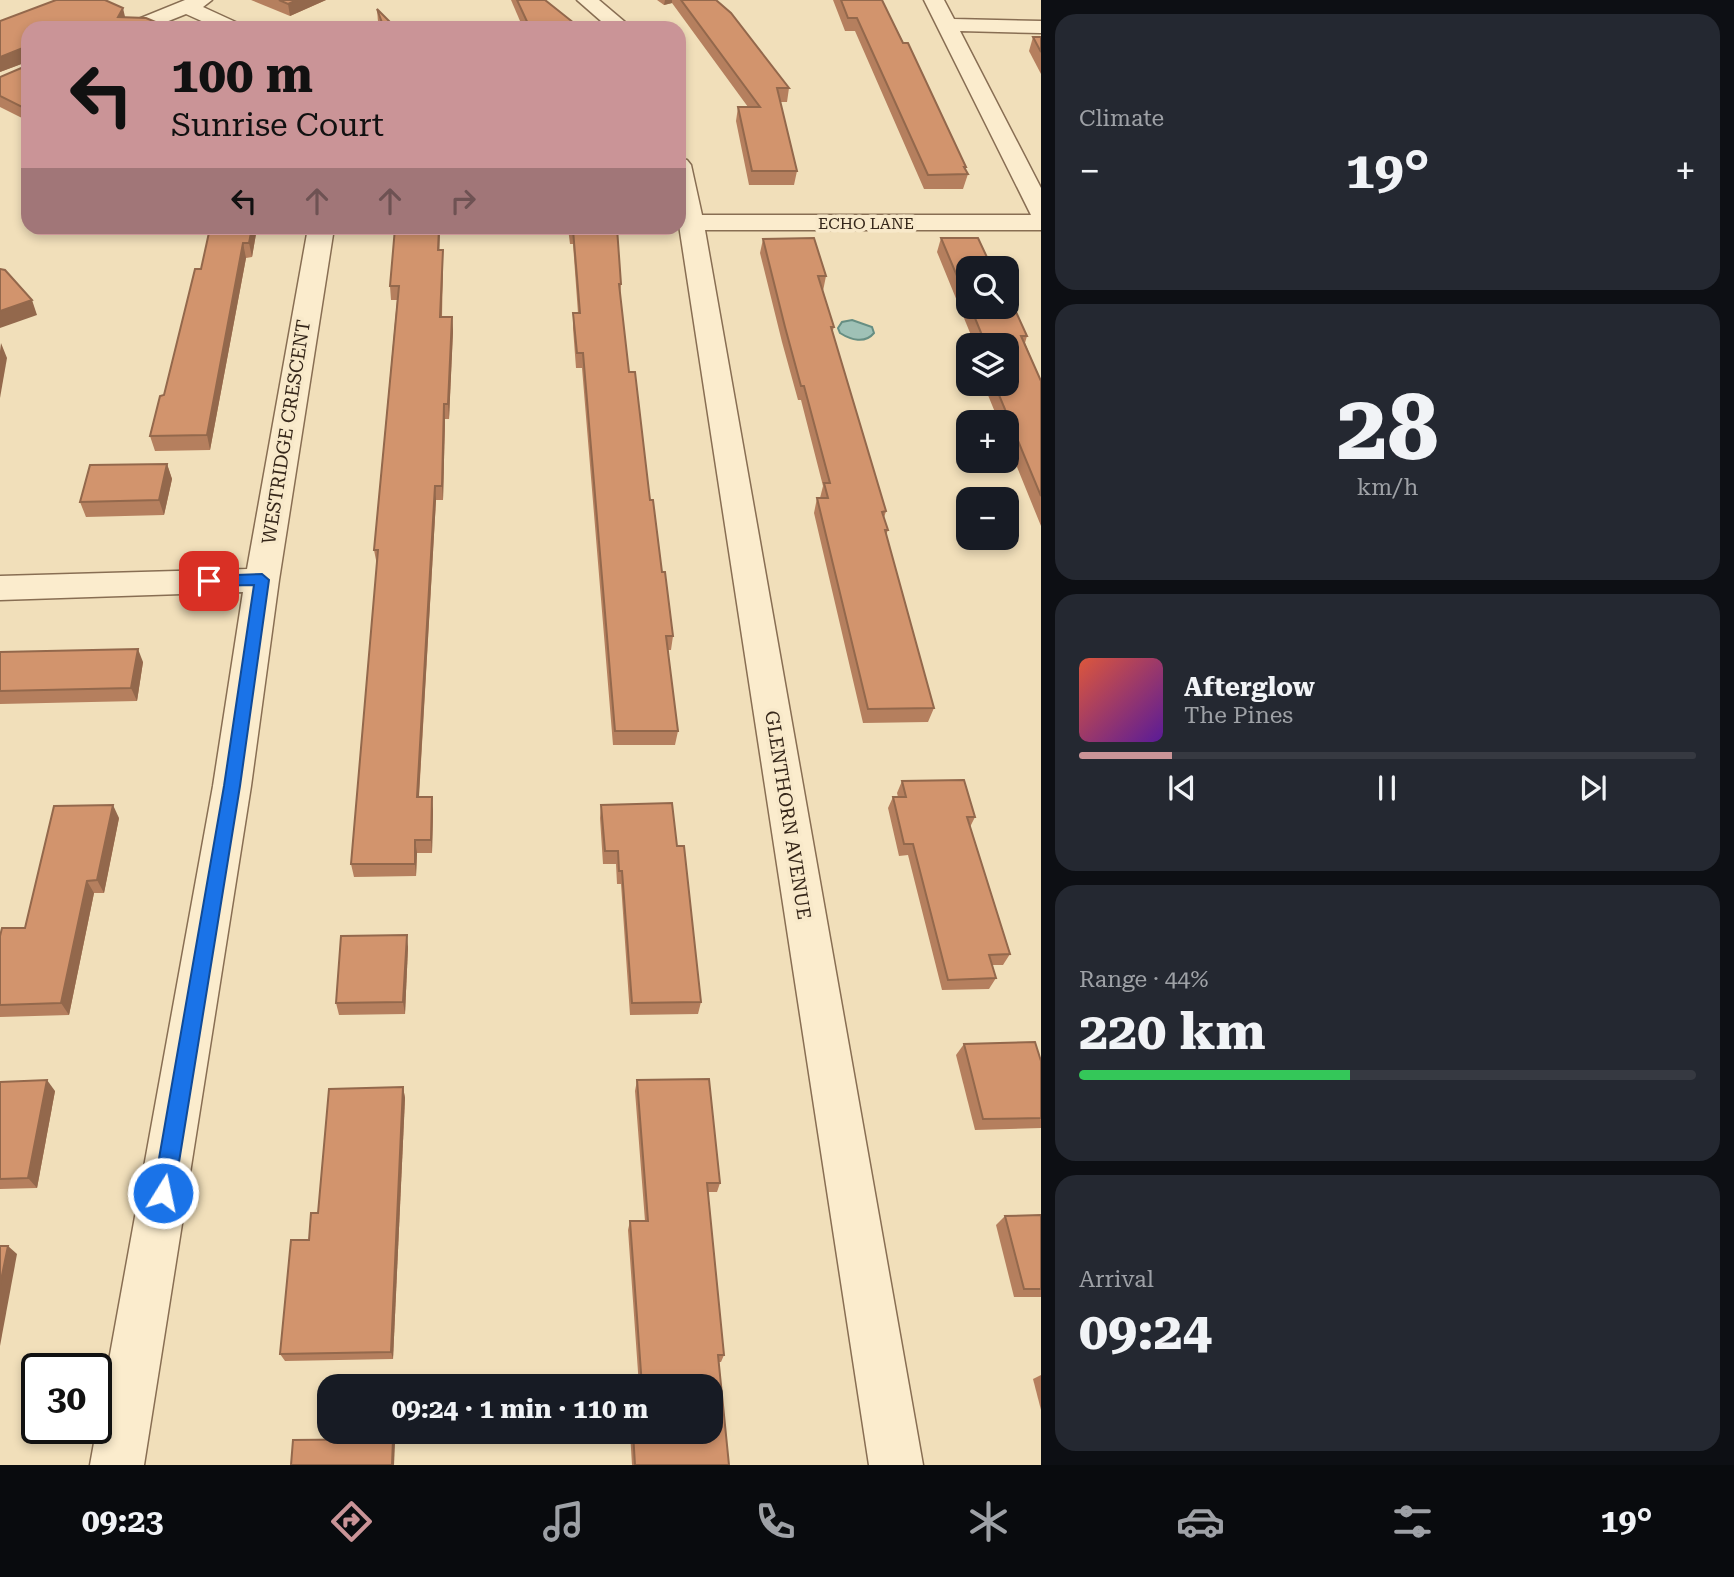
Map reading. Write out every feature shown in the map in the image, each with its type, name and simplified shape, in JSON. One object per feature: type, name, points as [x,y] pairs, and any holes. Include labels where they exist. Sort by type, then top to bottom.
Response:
[{"type":"street","points":[[587,0],[613,21]]},
{"type":"street","points":[[934,0],[1041,212]]},
{"type":"street","points":[[150,21],[194,3],[222,21]]},
{"type":"street","points":[[946,25],[1041,27]]},
{"type":"street","name":"GLENTHORN AVENUE","points":[[686,198],[896,1465]]},
{"type":"street","name":"ECHO LANE","points":[[691,222],[1041,223]]},
{"type":"street","name":"WESTRIDGE CRESCENT","points":[[117,1465],[232,786],[262,580],[320,235]]},
{"type":"street","points":[[0,588],[262,580]]},
{"type":"water","points":[[852,320],[872,327],[874,333],[866,339],[858,340],[840,333],[838,328],[842,322]]},
{"type":"building","points":[[56,0],[105,0],[123,8],[118,17],[146,18],[153,21],[21,21],[21,49],[0,57],[0,21]]},
{"type":"building","points":[[279,0],[297,0],[288,4]]},
{"type":"building","points":[[517,0],[545,0],[571,21],[527,21]]},
{"type":"building","points":[[681,0],[716,0],[731,13],[789,88],[777,88],[797,171],[752,171],[738,107],[760,107]]},
{"type":"building","points":[[841,0],[882,0],[903,43],[908,43],[968,174],[928,175],[857,18],[848,18]]},
{"type":"building","points":[[377,9],[389,21],[381,21]]},
{"type":"building","points":[[1033,37],[1041,37],[1041,52]]},
{"type":"building","points":[[21,68],[21,106],[0,96],[0,77]]},
{"type":"building","points":[[208,235],[251,235],[249,243],[243,243],[207,435],[150,436],[160,396],[164,395],[195,269],[201,269]]},
{"type":"building","points":[[394,235],[439,235],[438,250],[443,250],[440,317],[452,317],[448,404],[444,404],[442,486],[435,486],[417,797],[432,797],[431,840],[415,840],[415,864],[351,864],[378,550],[374,550],[399,286],[390,286]]},
{"type":"building","points":[[573,235],[618,235],[619,284],[629,372],[635,372],[650,500],[653,500],[673,636],[666,636],[678,731],[615,731],[583,353],[577,353],[573,313],[580,313]]},
{"type":"building","points":[[814,238],[826,276],[818,276],[834,327],[831,327],[886,511],[882,512],[888,530],[885,530],[934,708],[868,709],[817,498],[828,498],[824,483],[830,483],[804,386],[801,386],[763,239]]},
{"type":"building","points":[[941,238],[978,238],[986,256],[956,256],[956,274]]},
{"type":"building","points":[[0,269],[5,270],[32,300],[0,311]]},
{"type":"building","points":[[1019,318],[1027,336],[1021,336],[1041,381],[1041,496],[1019,443],[1019,410],[1005,410],[999,396],[1019,396],[1019,333],[981,333],[975,319]]},
{"type":"building","points":[[167,464],[159,500],[80,502],[90,465]]},
{"type":"building","points":[[138,649],[131,688],[0,691],[0,652]]},
{"type":"building","points":[[964,780],[975,817],[967,817],[1010,954],[989,955],[996,978],[948,980],[913,844],[904,844],[893,797],[906,797],[902,781]]},
{"type":"building","points":[[672,803],[677,846],[684,846],[701,1002],[632,1003],[622,871],[619,871],[618,851],[605,851],[601,805]]},
{"type":"building","points":[[113,805],[97,880],[87,881],[61,1003],[0,1005],[2,928],[25,928],[54,806]]},
{"type":"building","points":[[407,935],[403,1002],[336,1003],[341,936]]},
{"type":"building","points":[[1035,1042],[1041,1061],[1041,1118],[983,1119],[964,1044]]},
{"type":"building","points":[[709,1079],[720,1183],[707,1183],[724,1355],[718,1355],[720,1374],[641,1374],[630,1221],[648,1221],[637,1080]]},
{"type":"building","points":[[47,1080],[28,1178],[0,1179],[0,1082]]},
{"type":"building","points":[[403,1087],[391,1352],[280,1354],[291,1240],[309,1240],[311,1213],[318,1213],[329,1089]]},
{"type":"building","points":[[1041,1215],[1041,1289],[1024,1289],[1005,1216]]},
{"type":"building","points":[[0,1246],[8,1246],[0,1285]]},
{"type":"building","points":[[723,1405],[729,1465],[635,1465],[634,1444],[723,1444]]},
{"type":"building","points":[[293,1440],[317,1440],[317,1444],[393,1444],[392,1465],[291,1465]]},
{"type":"route","points":[[163,1193],[232,786],[262,580],[209,581]]}]
